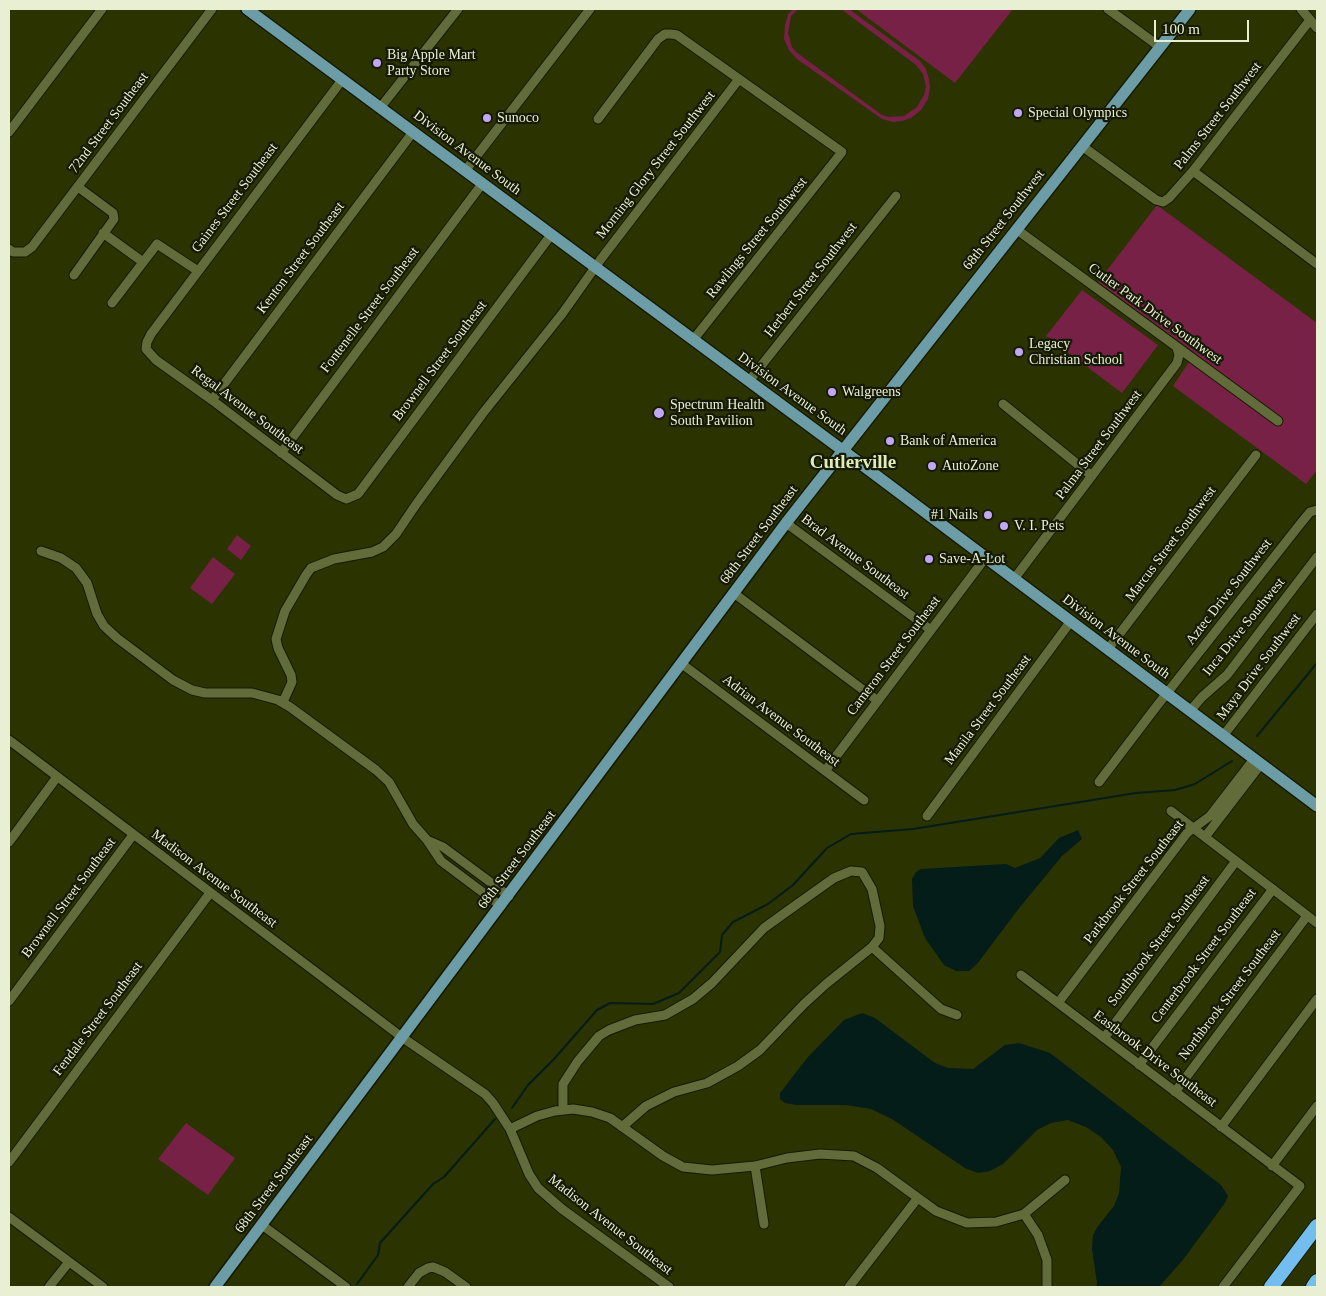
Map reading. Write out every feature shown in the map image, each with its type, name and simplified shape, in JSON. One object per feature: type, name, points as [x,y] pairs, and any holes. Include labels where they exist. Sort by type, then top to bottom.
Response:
[{"type":"highway","points":[[1271,1287],[1317,1226]]},
{"type":"highway","points":[[1313,1287],[1317,1281]]},
{"type":"main road","name":"Division Avenue South","points":[[247,9],[986,557],[1317,806]]},
{"type":"main road","name":"68th Street Southwest","points":[[842,450],[1190,9]]},
{"type":"main road","name":"68th Street Southeast","points":[[215,1287],[842,450]]},
{"type":"street","points":[[9,132],[102,9]]},
{"type":"street","name":"72nd Street Southeast","points":[[9,249],[13,252],[25,252],[37,241],[212,9]]},
{"type":"street","points":[[380,108],[458,9]]},
{"type":"street","points":[[465,170],[590,9]]},
{"type":"street","points":[[1108,9],[1160,47]]},
{"type":"street","points":[[1301,9],[1317,28]]},
{"type":"street","name":"Palms Street Southwest","points":[[1082,146],[1149,196],[1163,202],[1176,192],[1193,171],[1310,20]]},
{"type":"street","points":[[598,119],[658,39],[665,34],[677,34],[739,80]]},
{"type":"street","name":"Gaines Street Southeast","points":[[151,334],[342,80]]},
{"type":"street","name":"Rawlings Street Southwest","points":[[693,340],[842,152],[739,80]]},
{"type":"street","name":"Morning Glory Street Southwest","points":[[283,702],[292,682],[291,675],[278,648],[276,639],[285,611],[311,568],[334,559],[383,548],[396,534],[482,413],[562,314],[739,80]]},
{"type":"street","name":"Kenton Street Southeast","points":[[212,400],[413,132]]},
{"type":"street","points":[[1193,171],[1317,264]]},
{"type":"street","name":"Fontenelle Street Southeast","points":[[281,452],[482,184]]},
{"type":"street","points":[[74,275],[114,219],[113,213],[78,187]]},
{"type":"street","name":"Herbert Street Southwest","points":[[749,381],[896,196]]},
{"type":"street","name":"Cutler Park Drive Southwest","points":[[1016,229],[1278,422]]},
{"type":"street","points":[[104,233],[143,262]]},
{"type":"street","name":"Brownell Street Southeast","points":[[346,499],[358,494],[551,235]]},
{"type":"street","points":[[112,303],[157,244],[198,271]]},
{"type":"street","name":"Regal Avenue Southeast","points":[[151,334],[146,349],[149,354],[337,495],[346,499]]},
{"type":"street","name":"Palma Street Southwest","points":[[1014,579],[1178,363],[1179,355],[1177,348]]},
{"type":"street","points":[[1003,404],[1092,476]]},
{"type":"street","name":"Marcus Street Southwest","points":[[1108,649],[1256,455]]},
{"type":"street","name":"Aztec Drive Southwest","points":[[1099,782],[1301,522],[1310,512],[1316,510]]},
{"type":"street","name":"Brad Avenue Southeast","points":[[786,523],[930,630]]},
{"type":"street","points":[[41,551],[61,558],[76,568],[87,583],[97,614],[104,626],[116,638],[173,680],[192,690],[205,694],[252,693],[268,696],[283,702],[353,752],[392,787],[413,824],[428,840],[441,861],[501,906]]},
{"type":"street","name":"Cameron Street Southeast","points":[[825,771],[986,557]]},
{"type":"street","name":"Inca Drive Southwest","points":[[1190,711],[1202,697],[1227,675],[1317,557]]},
{"type":"street","points":[[735,594],[878,701]]},
{"type":"street","name":"Maya Drive Southwest","points":[[1223,736],[1317,614]]},
{"type":"street","name":"Manila Street Southeast","points":[[927,816],[1071,621]]},
{"type":"street","name":"Adrian Avenue Southeast","points":[[682,664],[864,800]]},
{"type":"street","name":"Madison Avenue Southeast","points":[[9,740],[403,1038],[485,1094],[498,1109],[510,1129],[529,1174],[538,1188],[562,1209],[669,1287]]},
{"type":"street","points":[[1205,837],[1258,762]]},
{"type":"street","name":"Parkbrook Street Southeast","points":[[1058,1002],[1187,833],[1210,816],[1258,762]]},
{"type":"street","points":[[9,842],[57,777]]},
{"type":"street","points":[[1171,810],[1317,923]]},
{"type":"street","name":"Brownell Street Southeast","points":[[9,1001],[133,835]]},
{"type":"street","points":[[428,840],[443,847],[509,896]]},
{"type":"street","name":"Southbrook Street Southeast","points":[[1104,1038],[1236,861]]},
{"type":"street","points":[[563,1110],[563,1084],[578,1061],[599,1036],[635,1020],[665,1015],[693,999],[712,983],[764,928],[834,878],[851,871],[862,872],[872,889],[878,909],[880,934],[872,947],[804,1004],[760,1050],[738,1066],[707,1083],[674,1092],[646,1106],[622,1127]]},
{"type":"street","name":"Centerbrook Street Southeast","points":[[1139,1065],[1272,888]]},
{"type":"street","name":"Fendale Street Southeast","points":[[9,1162],[210,893]]},
{"type":"street","name":"Northbrook Street Southeast","points":[[1175,1092],[1307,916]]},
{"type":"street","points":[[872,947],[941,1009],[957,1015]]},
{"type":"street","name":"Eastbrook Drive Southeast","points":[[1021,975],[1300,1186],[1223,1287]]},
{"type":"street","points":[[1221,1127],[1317,999]]},
{"type":"street","points":[[1272,1166],[1317,1106]]},
{"type":"street","points":[[510,1129],[537,1116],[563,1110],[572,1109],[592,1112],[610,1118],[663,1156],[683,1166],[712,1170],[755,1166],[786,1158],[820,1154],[854,1156],[877,1168],[936,1212],[967,1223],[996,1222],[1024,1214],[1065,1180]]},
{"type":"street","points":[[755,1166],[764,1224]]},
{"type":"street","points":[[848,1287],[917,1199]]},
{"type":"street","points":[[1024,1214],[1038,1235],[1047,1260],[1047,1287]]},
{"type":"street","points":[[9,1217],[103,1287]]},
{"type":"street","points":[[262,1225],[346,1287]]},
{"type":"street","points":[[49,1287],[69,1262]]},
{"type":"street","points":[[408,1287],[419,1273],[433,1267],[445,1272],[466,1287]]},
{"type":"shaded area","points":[[793,9],[798,9],[791,16],[788,33],[792,47],[796,52],[882,115],[889,117],[904,116],[917,107],[926,87],[923,74],[916,65],[841,9],[849,9],[920,61],[926,69],[930,88],[928,99],[921,110],[911,118],[902,121],[893,122],[882,119],[797,59],[789,50],[784,39],[788,14]]},
{"type":"shaded area","points":[[856,9],[1013,9],[955,83]]},
{"type":"shaded area","points":[[1157,205],[1317,323],[1317,470],[1306,484],[1173,386],[1195,353],[1098,282]]},
{"type":"shaded area","points":[[1082,290],[1158,345],[1122,393],[1046,336]]},
{"type":"shaded area","points":[[237,535],[251,546],[241,560],[227,549]]},
{"type":"shaded area","points":[[213,557],[235,574],[212,604],[190,588]]},
{"type":"shaded area","points":[[186,1123],[235,1158],[208,1195],[158,1159]]},
{"type":"water","points":[[1078,830],[1082,839],[1062,856],[977,964],[969,971],[956,971],[944,965],[925,938],[913,906],[912,879],[916,872],[921,869],[1006,864],[1015,868],[1040,858],[1059,838]]},
{"type":"water","points":[[862,1013],[875,1018],[935,1063],[948,1068],[973,1069],[1005,1045],[1019,1043],[1050,1053],[1221,1185],[1228,1196],[1225,1203],[1182,1261],[1159,1287],[1096,1287],[1092,1249],[1093,1235],[1114,1206],[1119,1193],[1121,1167],[1113,1150],[1101,1137],[1086,1127],[1068,1120],[1051,1123],[1037,1130],[1003,1164],[990,1171],[978,1173],[965,1168],[892,1119],[871,1109],[846,1105],[796,1105],[785,1103],[780,1099],[780,1093],[808,1057],[844,1020]]},
{"type":"waterway","points":[[1257,736],[1317,663]]},
{"type":"waterway","points":[[512,1108],[528,1085],[554,1059],[597,1010],[610,1003],[653,1004],[679,993],[720,952],[722,935],[733,922],[768,904],[793,885],[827,848],[851,834],[913,829],[1136,793],[1175,790],[1195,784],[1232,761]]},
{"type":"waterway","points":[[357,1284],[378,1255],[380,1243],[433,1184],[444,1177],[495,1119]]},
{"type":"place","name":"Big Apple Mart Party Store","points":[[377,63]]},
{"type":"place","name":"Special Olympics","points":[[1018,113]]},
{"type":"place","name":"Sunoco","points":[[487,118]]},
{"type":"place","name":"Legacy Christian School","points":[[1019,352]]},
{"type":"place","name":"Walgreens","points":[[832,392]]},
{"type":"place","name":"Spectrum Health South Pavilion","points":[[659,413]]},
{"type":"place","name":"Bank of America","points":[[890,441]]},
{"type":"place","name":"AutoZone","points":[[932,466]]},
{"type":"place","name":"#1 Nails","points":[[988,515]]},
{"type":"place","name":"V. I. Pets","points":[[1004,526]]},
{"type":"place","name":"Save-A-Lot","points":[[929,559]]},
{"type":"district","name":"Cutlerville","points":[[853,463]]}]
